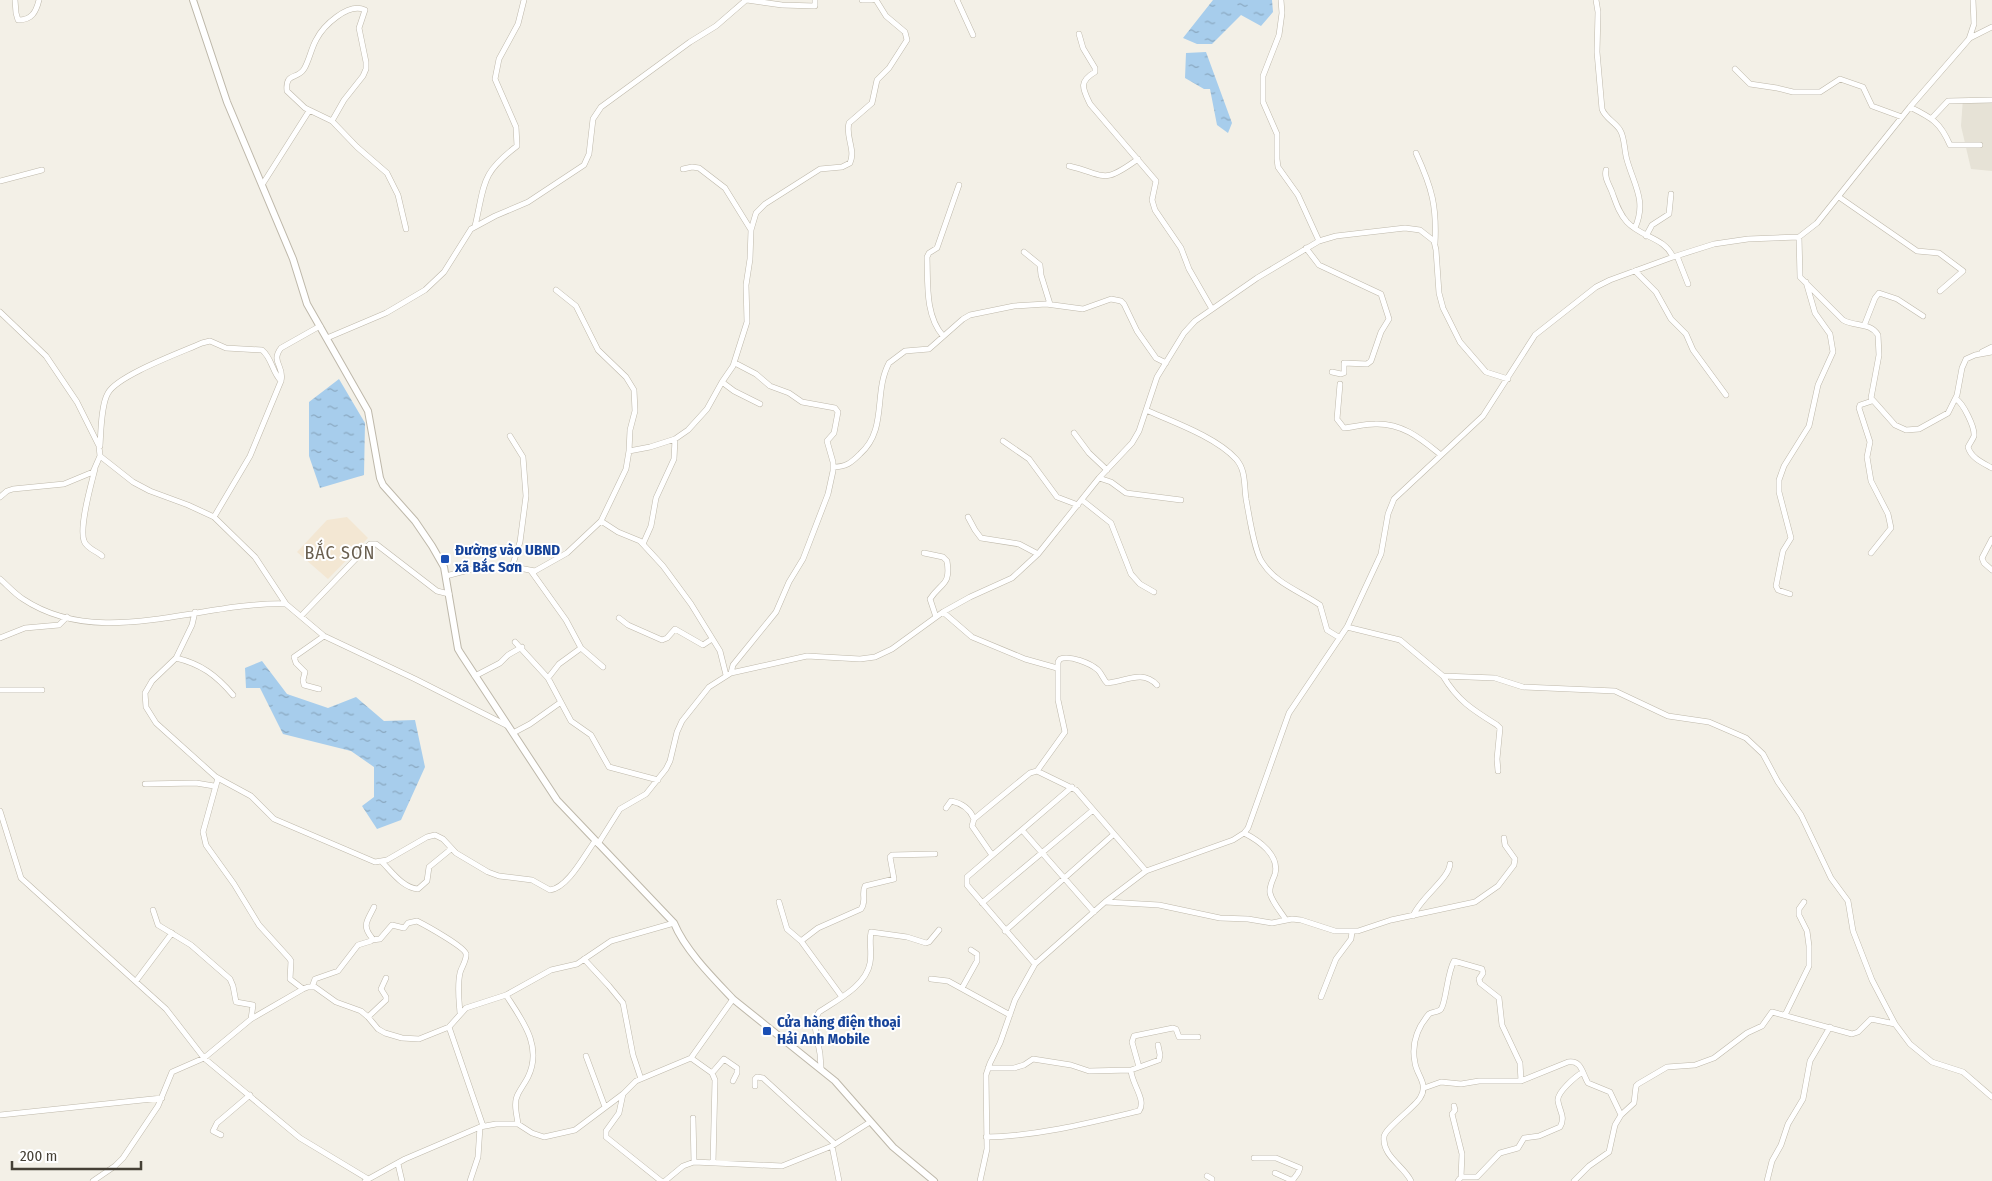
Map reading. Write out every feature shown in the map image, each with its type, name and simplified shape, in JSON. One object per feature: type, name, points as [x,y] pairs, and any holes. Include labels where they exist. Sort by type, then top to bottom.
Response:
[{"type":"street","points":[[15,0],[16,17],[18,20],[22,20],[30,18],[34,14],[39,0]]},
{"type":"street","points":[[193,0],[227,102],[293,259],[307,304],[368,411],[380,478],[383,485],[415,521],[432,546],[446,576],[458,649],[557,800],[674,923],[679,936],[733,999],[840,1086],[893,1147],[934,1181]]},
{"type":"street","points":[[476,226],[486,177],[493,167],[517,146],[516,127],[495,79],[499,59],[519,22],[524,0]]},
{"type":"street","points":[[327,338],[394,308],[432,285],[444,272],[468,233],[476,226],[528,202],[584,165],[589,154],[593,119],[601,107],[690,42],[716,26],[746,0],[766,4],[815,6],[815,0]]},
{"type":"street","points":[[629,451],[675,439],[688,430],[705,413],[735,363],[747,322],[746,285],[750,263],[752,230],[756,213],[773,199],[820,169],[842,167],[850,163],[852,156],[848,132],[849,123],[872,103],[877,80],[889,68],[907,40],[905,32],[886,16],[874,0],[862,0]]},
{"type":"street","points":[[957,0],[973,35]]},
{"type":"street","points":[[1281,0],[1282,13],[1279,36],[1264,76],[1263,102],[1277,134],[1277,163],[1298,195],[1319,240]]},
{"type":"street","points":[[1596,0],[1598,12],[1597,52],[1602,109],[1604,114],[1621,132],[1626,159],[1636,182],[1640,216],[1635,228]]},
{"type":"street","points":[[980,1181],[986,1155],[985,1084],[988,1068],[999,1046],[1021,988],[1035,964],[1105,902],[1146,871],[1234,840],[1244,833],[1252,821],[1289,713],[1347,628],[1381,554],[1390,506],[1400,492],[1483,416],[1535,335],[1574,303],[1603,283],[1675,256],[1734,240],[1798,237],[1818,223],[1910,107],[1969,39],[1974,24],[1973,0]]},
{"type":"street","points":[[332,121],[366,69],[359,28],[365,10],[361,8],[346,11],[317,37],[305,68],[301,73],[291,76],[287,81],[288,94],[309,111],[332,121],[386,172],[398,195],[406,229]]},
{"type":"street","points":[[1974,24],[1985,32]]},
{"type":"street","points":[[1969,39],[1992,27]]},
{"type":"street","points":[[1078,34],[1083,48],[1095,68],[1095,72],[1088,76],[1083,86],[1090,104],[1156,181],[1152,200],[1155,210],[1181,248],[1189,269],[1212,309]]},
{"type":"street","points":[[1734,69],[1750,84],[1793,92],[1820,92],[1840,79],[1863,87],[1872,106],[1902,117]]},
{"type":"street","points":[[1932,118],[1948,101],[1992,100]]},
{"type":"street","points":[[1910,107],[1932,118],[1944,130],[1950,145],[1980,145]]},
{"type":"street","points":[[262,185],[309,111]]},
{"type":"street","points":[[1416,153],[1430,187],[1436,212],[1439,293],[1443,308],[1456,336],[1486,372],[1508,379]]},
{"type":"street","points":[[1068,166],[1093,174],[1108,176],[1113,175],[1138,159]]},
{"type":"street","points":[[683,169],[699,168],[725,188],[752,230]]},
{"type":"street","points":[[0,181],[42,170]]},
{"type":"street","points":[[1606,170],[1605,177],[1614,202],[1627,222],[1646,236],[1667,247],[1675,256],[1688,284]]},
{"type":"street","points":[[943,336],[935,327],[932,318],[928,289],[927,257],[929,253],[937,248],[959,185]]},
{"type":"street","points":[[1646,236],[1652,225],[1669,214],[1671,194]]},
{"type":"street","points":[[1839,196],[1917,251],[1939,253],[1963,271],[1940,291]]},
{"type":"street","points":[[195,612],[192,625],[176,658],[148,686],[145,700],[146,707],[159,727],[218,778],[251,796],[274,819],[370,861],[382,862],[431,835],[439,836],[456,853],[493,874],[532,880],[547,889],[553,890],[572,874],[620,809],[646,794],[658,780],[669,765],[678,732],[686,715],[709,687],[728,674],[807,656],[860,659],[875,657],[892,649],[943,612],[970,597],[1012,578],[1038,554],[1099,478],[1132,443],[1139,431],[1154,384],[1166,363],[1189,327],[1212,309],[1257,278],[1319,240],[1336,236],[1413,228],[1427,234],[1436,244]]},
{"type":"street","points":[[1798,237],[1800,253],[1798,274],[1843,320],[1875,330],[1879,340],[1880,355],[1871,395],[1872,401],[1895,425],[1913,430],[1926,427],[1945,415],[1956,399],[1963,364],[1966,360],[1992,347]]},
{"type":"street","points":[[1306,248],[1319,265],[1381,294],[1389,319],[1381,332],[1371,361],[1367,364],[1344,363],[1344,373],[1332,372]]},
{"type":"street","points":[[1024,252],[1040,265],[1041,276],[1050,304]]},
{"type":"street","points":[[1635,271],[1656,292],[1672,319],[1686,334],[1693,350],[1726,395]]},
{"type":"street","points":[[1790,594],[1778,590],[1776,586],[1783,551],[1791,538],[1779,492],[1779,480],[1784,466],[1809,426],[1818,385],[1833,352],[1830,334],[1814,310],[1806,282]]},
{"type":"street","points":[[446,576],[480,567],[512,567],[530,571],[539,569],[566,553],[601,521],[626,469],[630,430],[636,404],[630,383],[598,350],[576,306],[556,290]]},
{"type":"street","points":[[1864,326],[1875,298],[1879,293],[1897,299],[1924,316]]},
{"type":"street","points":[[833,467],[843,467],[850,464],[871,443],[877,426],[879,405],[889,363],[905,352],[926,350],[967,316],[1010,307],[1050,304],[1082,309],[1106,300],[1116,299],[1121,301],[1137,331],[1156,358],[1166,363]]},
{"type":"street","points":[[0,312],[46,356],[77,402],[100,446]]},
{"type":"street","points":[[214,517],[250,456],[281,381],[282,370],[276,358],[279,350],[320,326]]},
{"type":"street","points":[[102,556],[90,549],[84,541],[84,524],[95,469],[100,456],[106,398],[112,387],[134,374],[210,341],[226,348],[262,350],[267,354],[277,377],[281,381]]},
{"type":"street","points":[[1975,355],[1992,352]]},
{"type":"street","points":[[728,674],[733,665],[776,612],[791,578],[803,559],[828,494],[833,467],[827,444],[834,433],[838,410],[802,402],[789,393],[770,386],[756,374],[735,363]]},
{"type":"street","points":[[722,382],[734,391],[760,404]]},
{"type":"street","points":[[1340,384],[1338,419],[1344,428],[1377,424],[1403,428],[1416,435],[1441,455]]},
{"type":"street","points":[[1956,399],[1963,404],[1974,431],[1968,447],[1970,452],[1980,462],[1992,468]]},
{"type":"street","points":[[1871,553],[1891,528],[1888,514],[1871,480],[1867,457],[1870,442],[1860,405],[1872,401]]},
{"type":"street","points":[[1146,410],[1209,440],[1236,460],[1242,470],[1246,500],[1262,563],[1287,586],[1320,605],[1327,630],[1340,638]]},
{"type":"street","points":[[1074,433],[1089,453],[1107,470]]},
{"type":"street","points":[[510,436],[523,457],[526,496],[520,542],[512,567]]},
{"type":"street","points":[[643,544],[651,526],[656,498],[674,459],[675,439]]},
{"type":"street","points":[[1004,441],[1029,459],[1057,497],[1080,502],[1110,523],[1131,574],[1140,584],[1154,592]]},
{"type":"street","points":[[100,456],[133,482],[150,491],[214,517],[255,557],[286,604],[324,636],[416,679],[508,726]]},
{"type":"street","points":[[0,497],[7,491],[14,489],[64,484],[89,474],[95,469]]},
{"type":"street","points":[[1099,478],[1114,483],[1126,493],[1181,500]]},
{"type":"street","points":[[968,517],[974,530],[981,538],[1019,544],[1038,554]]},
{"type":"street","points":[[601,521],[643,544],[664,566],[691,604],[712,639],[722,657],[728,674]]},
{"type":"street","points":[[1992,539],[1982,558],[1984,563],[1992,570]]},
{"type":"street","points":[[301,616],[370,544],[376,544],[437,591],[449,594]]},
{"type":"street","points":[[924,553],[943,557],[947,561],[947,581],[930,599],[936,617]]},
{"type":"street","points":[[530,571],[566,620],[581,648],[604,667]]},
{"type":"street","points":[[0,579],[22,599],[55,615],[97,623],[123,623],[239,606],[286,604]]},
{"type":"street","points":[[943,612],[972,637],[1025,659],[1057,668]]},
{"type":"street","points":[[0,638],[25,628],[59,626],[67,618]]},
{"type":"street","points":[[619,618],[628,625],[662,640],[667,638],[675,629],[702,645],[712,639]]},
{"type":"street","points":[[1347,628],[1400,640],[1443,676],[1452,691],[1468,707],[1497,724],[1500,728],[1497,759],[1498,771]]},
{"type":"street","points":[[319,689],[304,685],[305,672],[296,663],[294,657],[324,636]]},
{"type":"street","points":[[514,642],[522,647],[537,668],[548,678],[574,724],[591,735],[609,766],[658,780]]},
{"type":"street","points":[[475,676],[500,663],[508,654],[522,647]]},
{"type":"street","points":[[548,678],[559,664],[581,648]]},
{"type":"street","points":[[992,855],[972,826],[974,819],[1030,774],[1037,771],[1065,732],[1058,700],[1057,668],[1060,659],[1066,657],[1096,668],[1107,683],[1128,677],[1146,677],[1157,685]]},
{"type":"street","points":[[176,658],[190,662],[214,674],[233,695]]},
{"type":"street","points":[[1443,676],[1495,678],[1523,687],[1615,691],[1673,718],[1715,723],[1739,734],[1754,744],[1763,754],[1778,782],[1801,814],[1831,878],[1850,904],[1854,932],[1872,980],[1895,1024],[1910,1044],[1932,1062],[1963,1072],[1990,1095],[1992,1087]]},
{"type":"street","points":[[0,690],[42,690]]},
{"type":"street","points":[[513,733],[527,726],[562,702]]},
{"type":"street","points":[[1037,771],[1072,787],[1146,871]]},
{"type":"street","points":[[218,778],[214,786],[210,810],[203,832],[206,846],[234,884],[256,922],[289,958],[291,961],[290,979],[303,989]]},
{"type":"street","points":[[145,784],[196,783],[214,786]]},
{"type":"street","points":[[1035,964],[1005,931],[967,885],[966,881],[967,877],[1072,787]]},
{"type":"street","points":[[946,808],[951,801],[959,803],[970,811],[974,819]]},
{"type":"street","points":[[982,903],[1093,810]]},
{"type":"street","points":[[0,812],[21,878],[166,1009],[204,1058],[300,1138],[367,1180],[482,1126],[518,1124],[538,1136],[557,1135],[575,1130],[641,1079],[692,1058],[733,999]]},
{"type":"street","points":[[1022,830],[1094,912]]},
{"type":"street","points":[[1244,833],[1261,843],[1272,858],[1276,873],[1270,887],[1270,895],[1286,920]]},
{"type":"street","points":[[1005,931],[1114,834]]},
{"type":"street","points":[[1105,902],[1159,905],[1220,918],[1248,919],[1272,923],[1286,920],[1306,921],[1332,930],[1352,932],[1470,904],[1498,886],[1516,862],[1504,838]]},
{"type":"street","points":[[382,862],[401,882],[414,889],[418,889],[427,880],[428,867],[451,849]]},
{"type":"street","points":[[801,941],[818,928],[861,909],[865,903],[863,888],[865,886],[894,879],[890,858],[892,855],[935,854]]},
{"type":"street","points":[[1413,916],[1421,900],[1447,874],[1450,864]]},
{"type":"street","points":[[779,902],[785,925],[790,933],[801,941],[842,997]]},
{"type":"street","points":[[1785,1015],[1809,966],[1810,946],[1807,931],[1798,915],[1804,902]]},
{"type":"street","points":[[372,940],[365,926],[374,907]]},
{"type":"street","points":[[153,910],[158,925],[191,945],[230,979],[236,1002],[253,1005],[251,1019]]},
{"type":"street","points":[[312,987],[315,979],[338,971],[358,946],[380,939],[392,925],[404,928],[408,923],[417,921],[464,951],[466,956],[460,972],[458,987],[460,1013]]},
{"type":"street","points":[[93,1181],[109,1171],[123,1158],[162,1098],[172,1072],[204,1058],[251,1019],[303,989],[312,987],[320,990],[336,1002],[361,1011],[381,1032],[405,1038],[419,1039],[450,1027],[466,1008],[506,995],[546,972],[573,966],[616,939],[674,923]]},
{"type":"street","points":[[820,1068],[815,1017],[819,1012],[842,997],[867,972],[870,964],[871,932],[907,937],[926,943],[930,942],[939,930]]},
{"type":"street","points":[[1321,997],[1336,959],[1351,939],[1352,932]]},
{"type":"street","points":[[136,981],[172,934]]},
{"type":"street","points":[[962,988],[977,961],[977,954],[971,950]]},
{"type":"street","points":[[584,959],[623,1003],[633,1055],[641,1079]]},
{"type":"street","points":[[1411,1181],[1388,1153],[1384,1136],[1387,1130],[1412,1109],[1424,1088],[1414,1061],[1416,1033],[1429,1014],[1440,1010],[1452,962],[1457,960],[1482,969],[1483,972],[1479,979],[1480,983],[1499,998],[1502,1025],[1519,1058],[1521,1081]]},
{"type":"street","points":[[368,1017],[386,1000],[381,989],[386,978]]},
{"type":"street","points":[[931,979],[948,981],[1010,1015]]},
{"type":"street","points":[[506,995],[527,1027],[533,1046],[532,1067],[516,1100],[518,1124]]},
{"type":"street","points":[[1574,1181],[1589,1166],[1609,1152],[1615,1125],[1621,1115],[1634,1103],[1638,1084],[1667,1067],[1695,1064],[1714,1058],[1746,1033],[1762,1026],[1771,1013],[1775,1012],[1855,1034],[1871,1019],[1895,1024]]},
{"type":"street","points":[[450,1027],[482,1126],[478,1157],[470,1181]]},
{"type":"street","points":[[1767,1181],[1772,1161],[1782,1142],[1788,1124],[1803,1099],[1810,1061],[1830,1027]]},
{"type":"street","points":[[1139,1068],[1132,1045],[1132,1038],[1134,1036],[1173,1028],[1176,1029],[1179,1037],[1198,1037]]},
{"type":"street","points":[[988,1068],[1014,1068],[1024,1065],[1033,1059],[1071,1065],[1089,1071],[1131,1070],[1159,1060],[1158,1045]]},
{"type":"street","points":[[586,1056],[605,1107]]},
{"type":"street","points":[[692,1058],[712,1073],[715,1086],[713,1163]]},
{"type":"street","points":[[712,1073],[724,1059],[737,1068],[733,1081]]},
{"type":"street","points":[[1424,1088],[1442,1082],[1461,1084],[1479,1081],[1521,1081],[1571,1061],[1578,1063],[1591,1086],[1610,1092],[1621,1115]]},
{"type":"street","points":[[986,1137],[1017,1136],[1139,1111],[1142,1102],[1132,1079],[1131,1070]]},
{"type":"street","points":[[1454,1106],[1455,1110],[1452,1114],[1462,1154],[1460,1179],[1477,1177],[1489,1162],[1502,1151],[1518,1148],[1524,1138],[1537,1137],[1560,1127],[1563,1119],[1558,1095],[1583,1072]]},
{"type":"street","points":[[755,1086],[757,1077],[763,1078],[833,1145],[839,1181]]},
{"type":"street","points":[[623,1094],[621,1108],[606,1131],[606,1137],[661,1181]]},
{"type":"street","points":[[221,1135],[212,1131],[217,1122],[250,1095]]},
{"type":"street","points":[[0,1115],[162,1098]]},
{"type":"street","points":[[693,1118],[694,1162]]},
{"type":"street","points":[[665,1181],[683,1166],[694,1162],[782,1166],[833,1145],[870,1122]]},
{"type":"street","points":[[1254,1158],[1276,1158],[1300,1168],[1291,1180],[1275,1173]]},
{"type":"street","points":[[398,1164],[402,1181]]},
{"type":"street","points":[[1207,1176],[1212,1181]]},
{"type":"shaded area","points":[[1963,98],[1992,99],[1992,171],[1971,169],[1961,126]]},
{"type":"shaded area","points":[[347,517],[368,538],[328,579],[297,552],[327,520]]},
{"type":"water","points":[[1213,0],[1272,0],[1273,12],[1261,26],[1241,15],[1212,44],[1197,44],[1183,38]]},
{"type":"water","points":[[1206,52],[1232,123],[1228,133],[1217,125],[1210,89],[1204,89],[1185,78],[1186,53]]},
{"type":"water","points":[[339,379],[365,423],[364,475],[320,488],[309,456],[309,402]]},
{"type":"water","points":[[262,661],[287,694],[328,708],[356,697],[384,721],[415,720],[425,767],[401,820],[377,829],[362,806],[374,797],[374,767],[351,751],[283,734],[260,688],[246,688],[245,668]]},
{"type":"place","name":"Đường vào UBND xã Bắc Sơn","points":[[445,559]]},
{"type":"place","name":"Cửa hàng điện thoại Hải Anh Mobile","points":[[767,1031]]},
{"type":"district","name":"BẮC SƠN","points":[[340,553]]}]
